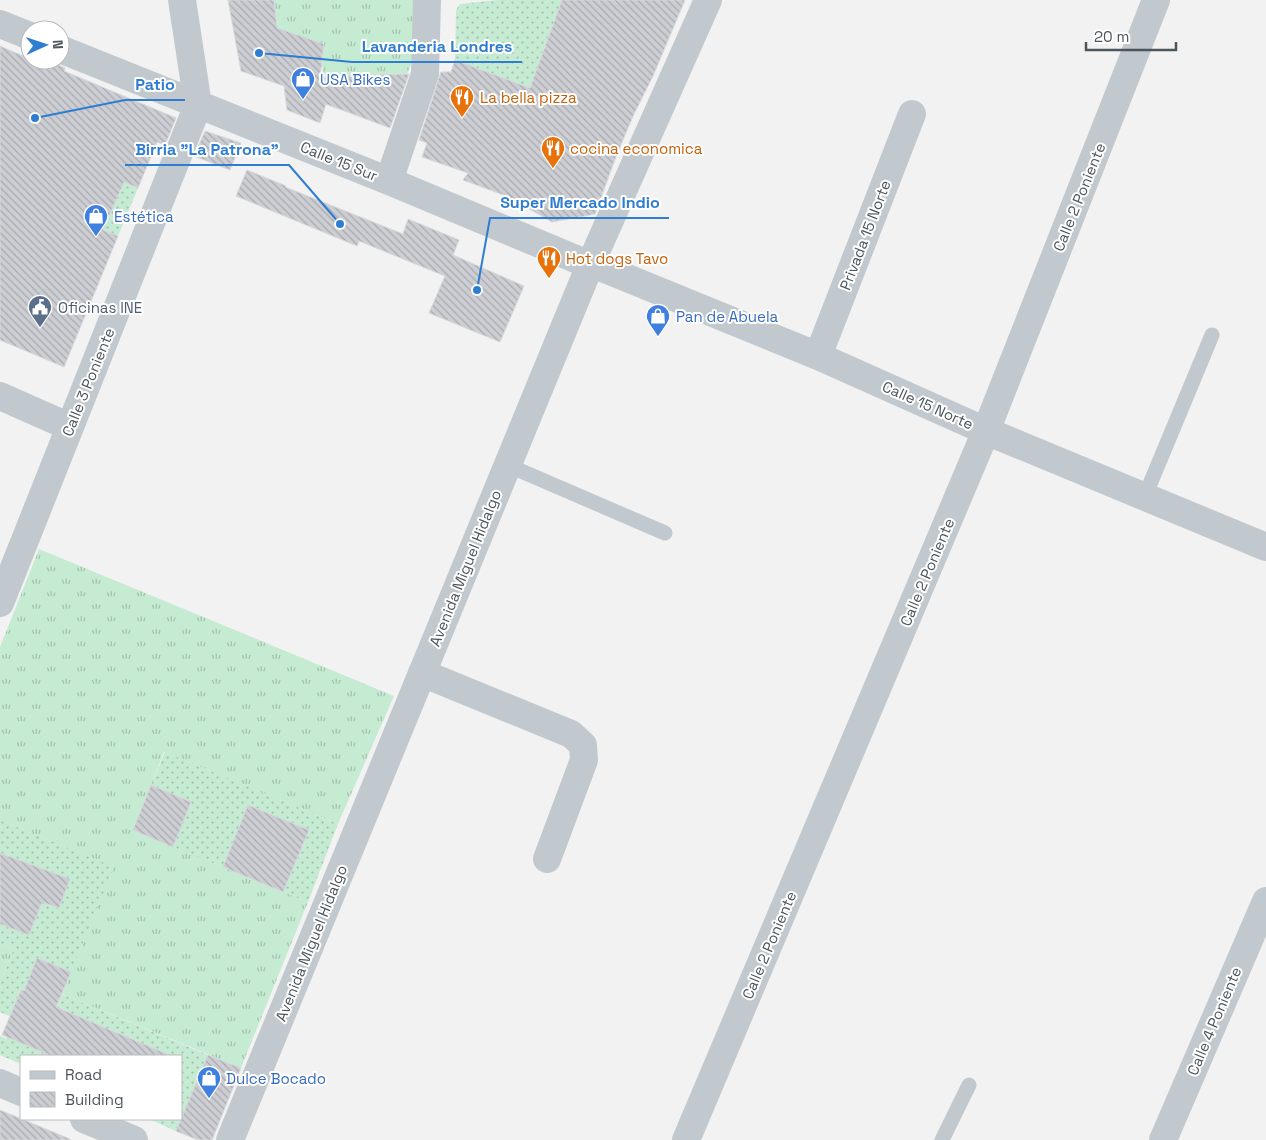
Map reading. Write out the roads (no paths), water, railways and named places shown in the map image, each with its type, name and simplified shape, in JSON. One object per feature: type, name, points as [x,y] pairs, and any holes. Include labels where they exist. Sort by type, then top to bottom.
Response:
[{"type":"street","points":[[182,0],[198,105]]},
{"type":"street","points":[[390,181],[425,74],[426,0]]},
{"type":"street","name":"Avenida Miguel Hidalgo","points":[[230,1140],[590,265],[708,0]]},
{"type":"street","name":"Calle 2 Poniente","points":[[686,1140],[986,431],[1156,0]]},
{"type":"street","points":[[0,24],[20,32]]},
{"type":"street","name":"Calle 15 Sur","points":[[70,53],[390,181],[590,265]]},
{"type":"street","name":"Calle 3 Poniente","points":[[0,603],[198,105]]},
{"type":"street","name":"Privada 15 Norte","points":[[818,356],[912,114]]},
{"type":"street","name":"Calle 15 Norte","points":[[590,265],[605,269],[818,356],[986,431],[1266,547]]},
{"type":"street","points":[[0,396],[70,427]]},
{"type":"street","points":[[422,673],[571,734],[584,744],[584,760],[547,859]]},
{"type":"street","name":"Calle 4 Poniente","points":[[1163,1140],[1266,901]]},
{"type":"street","points":[[0,1083],[20,1092]]},
{"type":"street","points":[[86,1120],[134,1140]]},
{"type":"lane","points":[[1145,496],[1212,335]]},
{"type":"lane","points":[[507,465],[665,533]]},
{"type":"lane","points":[[942,1140],[969,1085]]},
{"type":"place","name":"Lavanderia Londres","points":[[259,53]]},
{"type":"place","name":"USA Bikes","points":[[303,100]]},
{"type":"place","name":"Patio","points":[[35,118]]},
{"type":"place","name":"La bella pizza","points":[[462,118]]},
{"type":"place","name":"cocina economica","points":[[553,169]]},
{"type":"place","name":"Birria \"La Patrona\"","points":[[340,224]]},
{"type":"place","name":"Estética","points":[[96,237]]},
{"type":"place","name":"Hot dogs Tavo","points":[[549,279]]},
{"type":"place","name":"Super Mercado Indio","points":[[477,290]]},
{"type":"place","name":"Oficinas INE","points":[[40,328]]},
{"type":"place","name":"Pan de Abuela","points":[[658,337]]},
{"type":"place","name":"Dulce Bocado","points":[[209,1099]]}]
